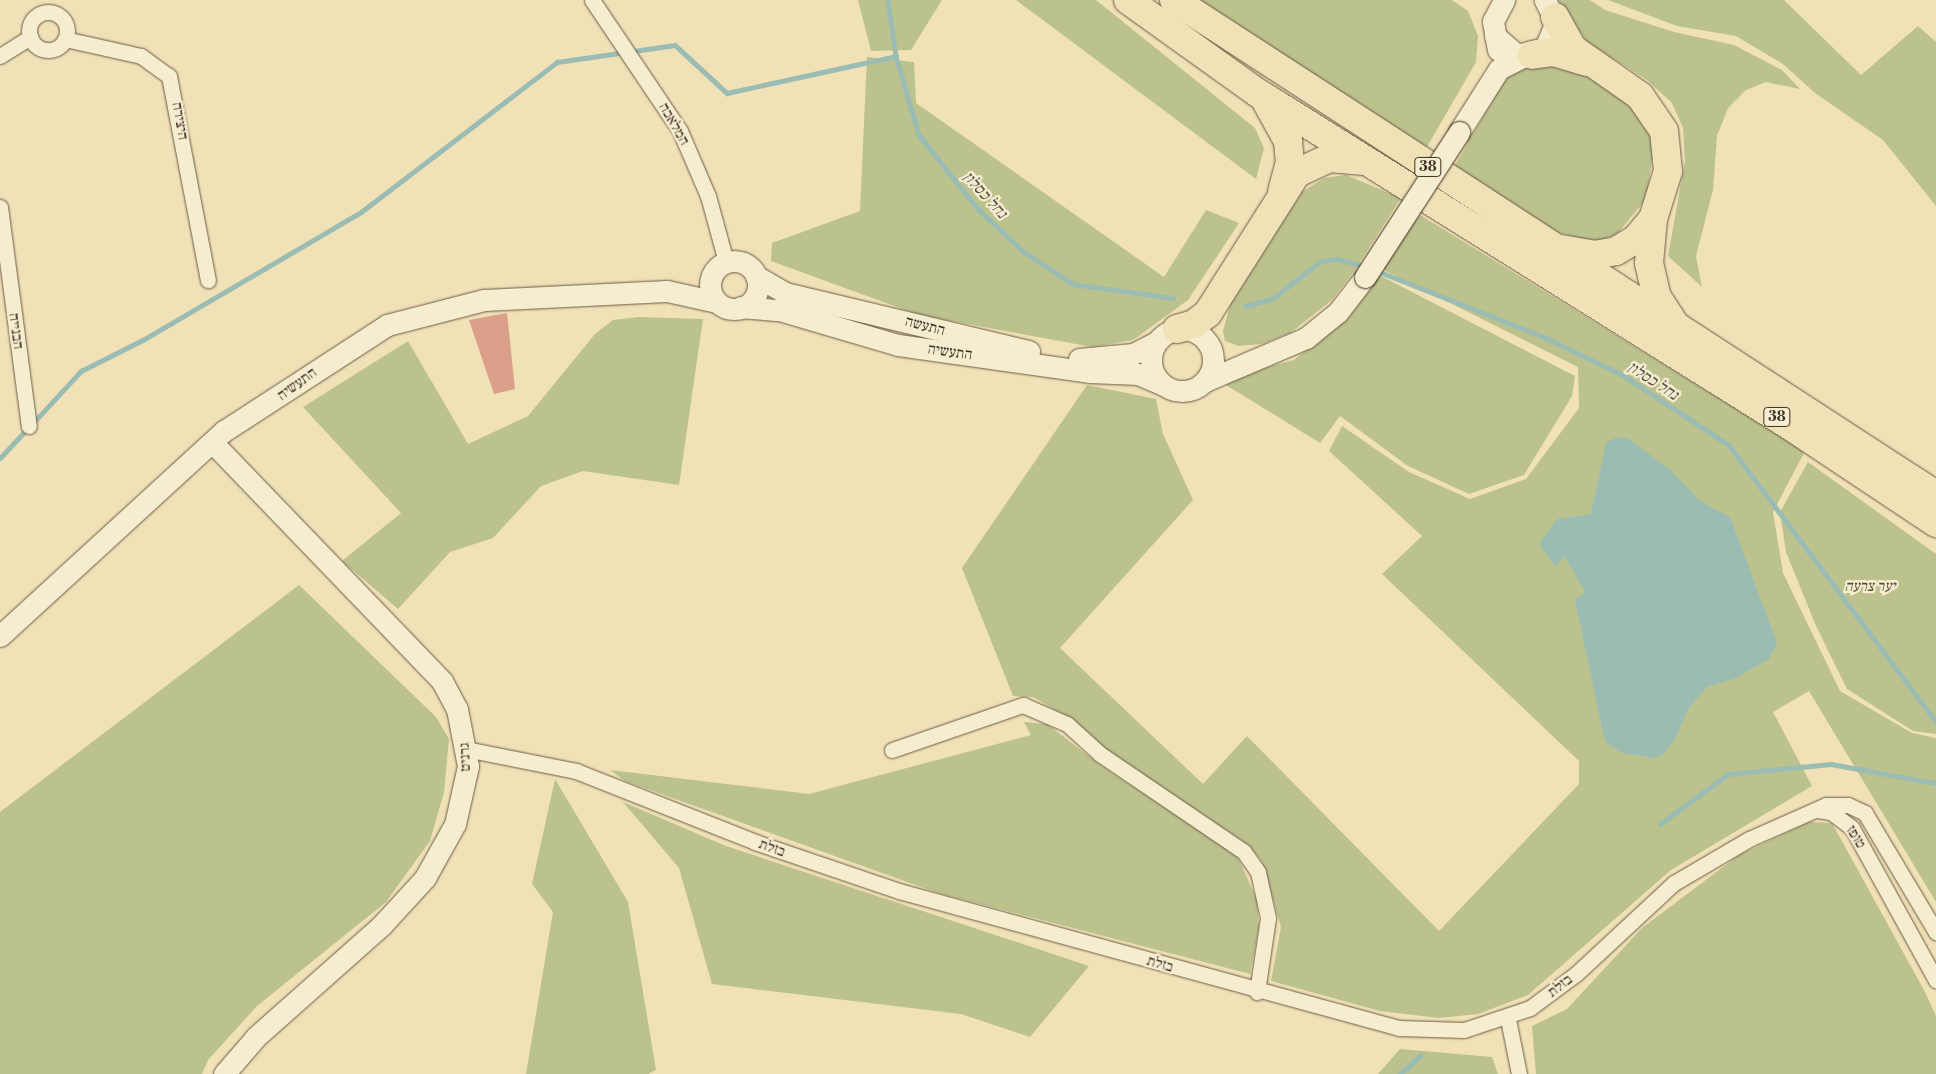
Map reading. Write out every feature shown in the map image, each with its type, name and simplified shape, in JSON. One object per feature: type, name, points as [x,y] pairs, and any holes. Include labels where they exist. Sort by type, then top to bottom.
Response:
[{"type":"highway","name":"38","points":[[1128,0],[1258,93],[1789,425],[1936,523]]},
{"type":"highway","name":"38","points":[[1174,0],[1936,495]]},
{"type":"highway","points":[[1550,8],[1568,44],[1595,67],[1640,96],[1664,131],[1668,172],[1653,219],[1651,276],[1662,306],[1678,329]]},
{"type":"highway","points":[[1529,55],[1560,53],[1595,67]]},
{"type":"highway","points":[[1258,93],[1274,112],[1288,141],[1288,173],[1280,197]]},
{"type":"highway","points":[[1166,336],[1198,322],[1216,302],[1280,197],[1297,174],[1312,163],[1338,157],[1368,162]]},
{"type":"highway","points":[[1541,240],[1570,252],[1606,254],[1627,246],[1653,219]]},
{"type":"highway","points":[[1209,345],[1216,302]]},
{"type":"street","name":"המלאכה","points":[[592,0],[680,131],[708,196],[720,267]]},
{"type":"street","points":[[1492,79],[1498,57],[1494,16],[1504,0]]},
{"type":"street","points":[[49,6],[65,22],[65,40],[49,50],[35,45],[30,37],[34,17],[49,6]]},
{"type":"street","points":[[1254,361],[1225,358],[1195,331],[1166,336],[1150,362],[1161,384],[1184,391],[1294,346],[1317,330],[1366,277],[1492,79],[1508,61],[1529,55],[1551,41],[1550,8]]},
{"type":"street","points":[[1495,36],[1508,51],[1529,55]]},
{"type":"street","points":[[0,56],[30,37]]},
{"type":"street","name":"היצירה","points":[[65,40],[141,56],[169,76],[208,280]]},
{"type":"street","name":"הבנייה","points":[[0,207],[29,426]]},
{"type":"street","points":[[747,264],[756,276],[754,298],[741,307],[717,302],[710,288],[720,267],[747,264]]},
{"type":"street","name":"התעשיה","points":[[667,291],[720,267]]},
{"type":"street","name":"התעשה","points":[[756,276],[786,293],[1048,356],[1105,359],[1133,354],[1166,336]]},
{"type":"street","name":"התעשיה","points":[[0,636],[212,442],[387,326],[484,300],[667,291],[717,302]]},
{"type":"street","name":"התעשיה","points":[[741,307],[779,310],[898,345],[1084,372],[1138,374],[1161,384]]},
{"type":"street","points":[[1205,381],[1213,364],[1209,345]]},
{"type":"street","name":"גרניט","points":[[212,442],[442,681],[457,709],[466,749],[464,795],[456,824],[425,878],[382,925],[256,1037],[224,1074]]},
{"type":"street","points":[[892,750],[1022,705],[1067,724],[1100,754],[1244,852],[1258,872],[1268,918],[1257,992]]},
{"type":"street","name":"בזלת","points":[[466,749],[568,768],[871,882],[1356,1019],[1420,1031],[1464,1030],[1508,1019],[1553,993],[1674,883],[1749,839],[1811,811]]},
{"type":"street","name":"טופז","points":[[1811,811],[1837,804],[1865,814],[1936,932]]},
{"type":"street","name":"טופז","points":[[1811,811],[1831,812],[1852,828],[1936,980]]},
{"type":"street","points":[[1508,1019],[1520,1074]]},
{"type":"green space","points":[[858,0],[942,0],[911,50],[871,51]]},
{"type":"green space","points":[[1016,0],[1096,0],[1255,128],[1264,148],[1256,179]]},
{"type":"green space","points":[[1196,0],[1452,0],[1468,11],[1478,36],[1476,62],[1427,147],[1240,34]]},
{"type":"green space","points":[[1558,0],[1590,0],[1605,10],[1674,32],[1734,45],[1782,70],[1800,89],[1766,82],[1746,90],[1728,108],[1717,136],[1713,190],[1696,256],[1702,287],[1668,256],[1685,161],[1683,128],[1672,103],[1647,80],[1587,42]]},
{"type":"green space","points":[[1608,0],[1784,0],[1861,75],[1918,26],[1936,42],[1936,206],[1883,140],[1815,93],[1783,64],[1736,36],[1677,26]]},
{"type":"green space","points":[[867,57],[914,62],[916,103],[1164,277],[1206,210],[1239,223],[1188,300],[1133,340],[1092,347],[919,315],[771,261],[772,243],[860,211]]},
{"type":"green space","points":[[1548,66],[1575,70],[1613,91],[1649,125],[1654,149],[1646,199],[1617,234],[1596,243],[1557,232],[1454,167],[1506,77],[1522,67]]},
{"type":"green space","points":[[1346,175],[1401,198],[1355,270],[1332,300],[1290,333],[1262,344],[1238,346],[1225,341],[1223,331],[1230,305],[1302,192],[1324,178]]},
{"type":"green space","points":[[1420,215],[1805,451],[1773,512],[1783,573],[1840,691],[1912,733],[1936,738],[1936,902],[1809,691],[1773,712],[1812,786],[1671,870],[1528,995],[1478,1014],[1439,1018],[1380,1011],[1271,981],[1281,927],[1262,861],[1248,845],[1109,752],[1074,721],[1033,697],[1013,696],[962,568],[1087,385],[1156,399],[1163,434],[1193,500],[1060,648],[1203,784],[1247,736],[1439,931],[1579,784],[1579,761],[1382,574],[1422,536],[1329,451],[1342,426],[1409,472],[1470,499],[1526,479],[1579,408],[1578,367],[1382,269]]},
{"type":"green space","points":[[1379,275],[1575,376],[1572,396],[1524,475],[1469,494],[1408,466],[1340,416],[1320,443],[1218,380],[1294,360],[1348,315]]},
{"type":"green space","points":[[638,317],[703,319],[679,485],[583,471],[541,486],[493,538],[450,552],[398,609],[342,561],[401,513],[303,407],[408,341],[468,444],[528,416],[595,334],[613,320]]},
{"type":"green space","name":"יער צרעה","points":[[1808,462],[1936,554],[1936,734],[1913,731],[1847,689],[1816,626],[1786,552],[1780,512]]},
{"type":"green space","points":[[299,585],[436,717],[449,739],[444,792],[430,841],[386,902],[257,1006],[208,1060],[202,1074],[0,1074],[0,812]]},
{"type":"green space","points":[[1024,722],[1047,724],[1103,767],[1237,855],[1257,900],[1259,928],[1250,974],[938,893],[625,781],[610,770],[809,794],[1031,735]]},
{"type":"green space","points":[[555,779],[628,902],[656,1070],[648,1074],[526,1074],[553,912],[532,884]]},
{"type":"green space","points":[[623,802],[726,846],[1089,966],[1030,1037],[961,1014],[712,984],[679,868]]},
{"type":"green space","points":[[1809,822],[1832,823],[1925,992],[1936,1016],[1936,1074],[1536,1074],[1532,1026],[1567,1009],[1642,928],[1739,855]]},
{"type":"green space","points":[[1400,1049],[1492,1057],[1498,1074],[1378,1074]]},
{"type":"water","points":[[1617,437],[1627,438],[1669,469],[1700,501],[1730,517],[1777,643],[1769,659],[1736,678],[1707,687],[1688,709],[1675,739],[1663,754],[1654,758],[1622,753],[1605,742],[1575,600],[1585,592],[1565,557],[1555,566],[1539,544],[1557,519],[1591,514],[1606,443]]},
{"type":"building","points":[[507,313],[515,389],[494,394],[469,320]]},
{"type":"waterway","name":"נחל כסלון","points":[[888,0],[896,56],[919,135],[978,209],[1023,251],[1073,284],[1173,298]]},
{"type":"waterway","points":[[33,423],[81,371],[143,340],[361,212],[557,62],[675,45],[727,93],[896,56]]},
{"type":"waterway","name":"נחל כסלון","points":[[1245,306],[1272,299],[1321,261],[1337,259],[1366,266]]},
{"type":"waterway","name":"נחל כסלון","points":[[1375,270],[1544,337],[1621,374],[1729,445],[1936,722]]},
{"type":"waterway","points":[[0,458],[28,428]]},
{"type":"waterway","points":[[1660,824],[1728,774],[1831,764],[1936,783]]},
{"type":"waterway","points":[[1400,1074],[1420,1056]]}]
